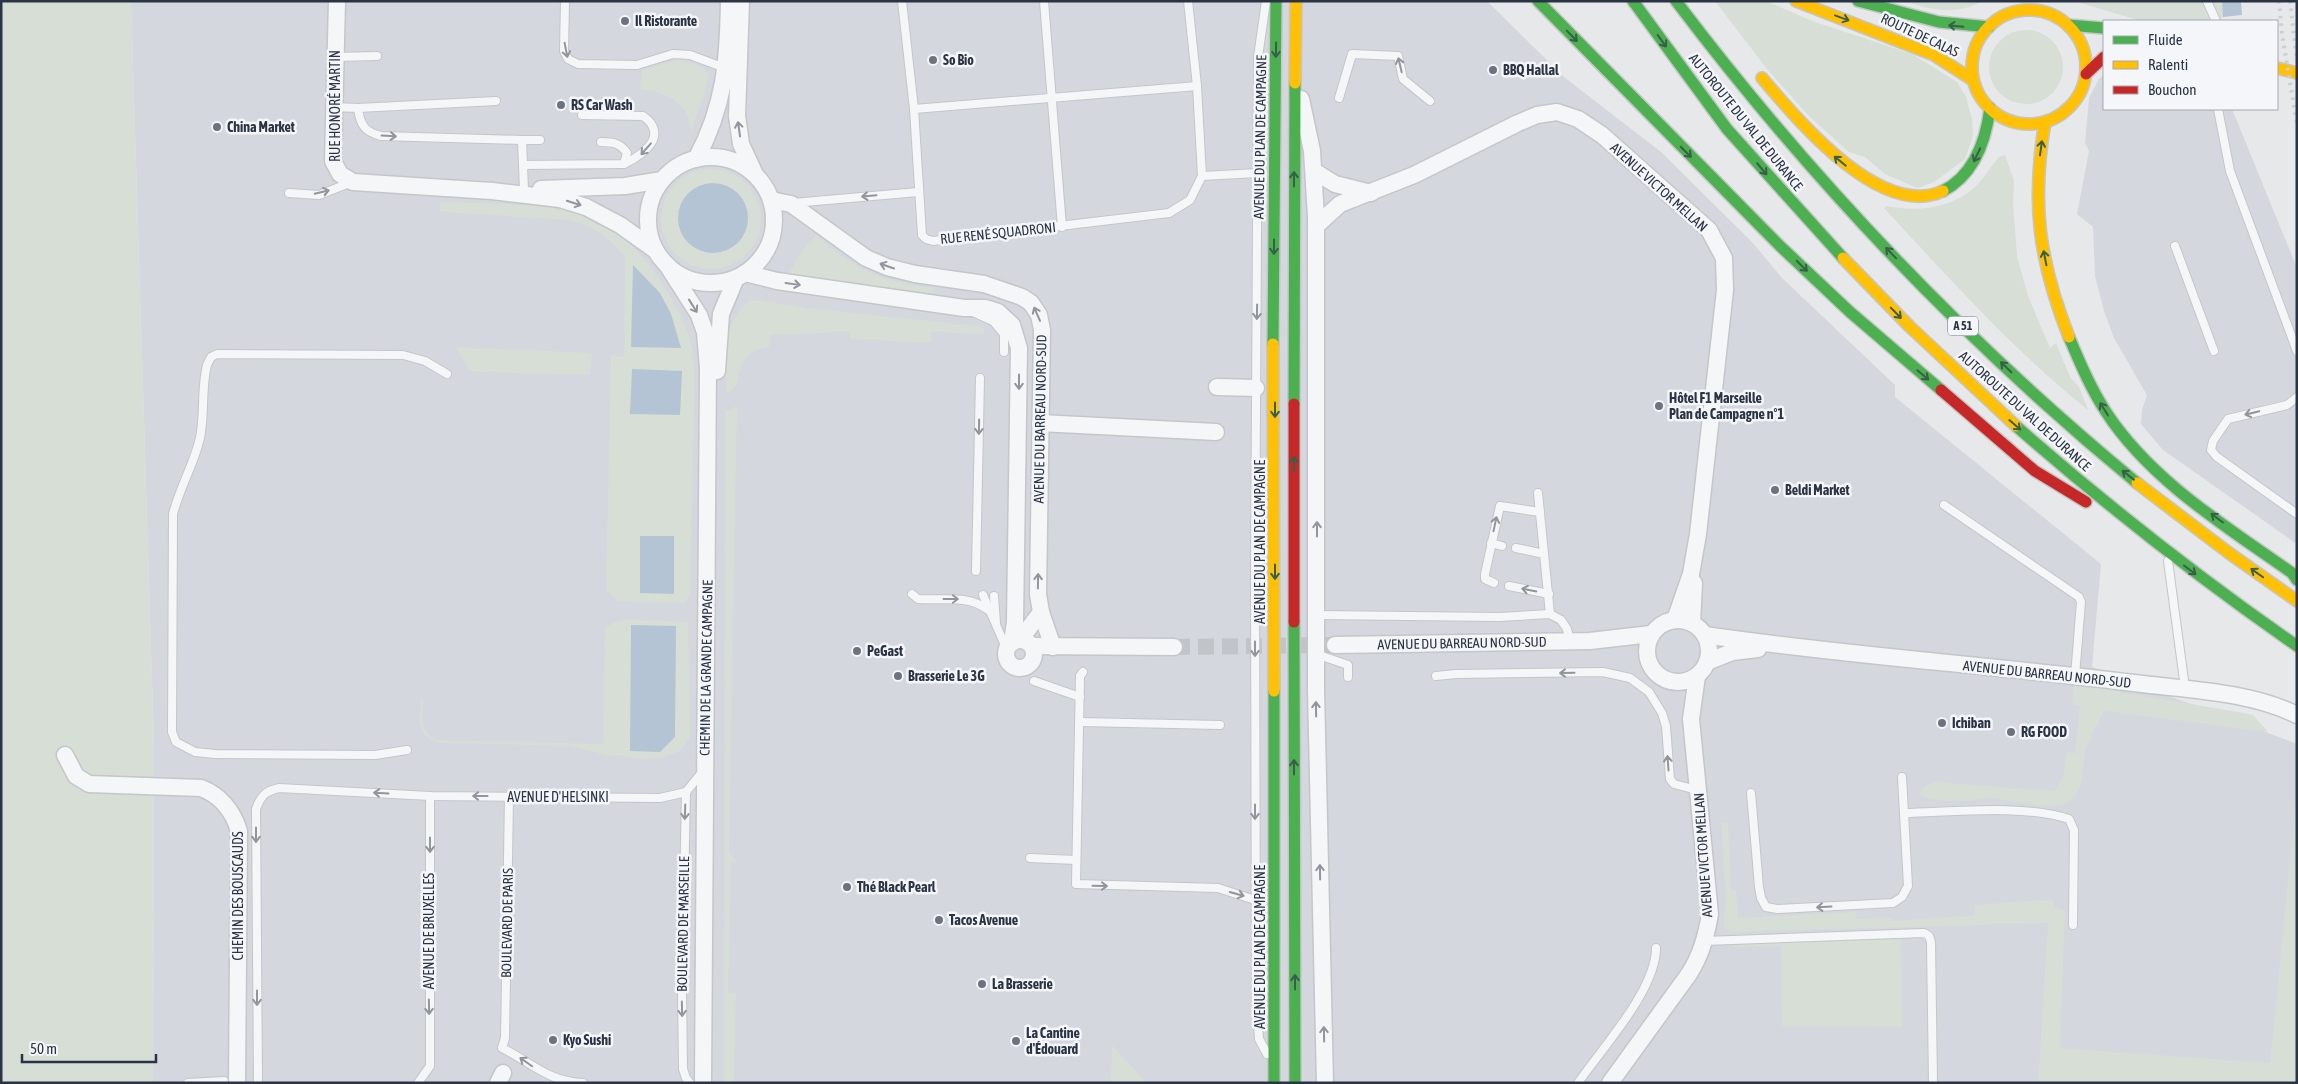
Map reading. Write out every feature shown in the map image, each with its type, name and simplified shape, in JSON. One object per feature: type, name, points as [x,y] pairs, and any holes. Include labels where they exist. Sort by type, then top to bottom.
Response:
[{"type":"main road","name":"AVENUE DU PLAN DE CAMPAGNE","points":[[1274,1083],[1275,605],[1297,218],[1276,1]]},
{"type":"main road","name":"AVENUE DU PLAN DE CAMPAGNE","points":[[1295,1083],[1307,607],[1297,218],[1296,1]]},
{"type":"main road","points":[[1538,1],[1808,273],[1885,342],[2068,494],[2124,518]]},
{"type":"main road","name":"AUTOROUTE DU VAL DE DURANCE","points":[[1633,1],[1711,108],[1783,194],[1907,325],[2000,412],[2124,518],[2167,553],[2297,646]]},
{"type":"main road","name":"AUTOROUTE DU VAL DE DURANCE","points":[[1676,1],[1729,68],[1831,187],[1886,247],[2017,378],[2092,447],[2236,559],[2297,601]]},
{"type":"main road","name":"ROUTE DE CALAS","points":[[1796,1],[1934,55],[1974,80]]},
{"type":"main road","name":"ROUTE DE CALAS","points":[[1858,1],[1923,20],[1949,25],[1989,27]]},
{"type":"main road","points":[[2028,10],[2054,15],[2068,25],[2082,47],[2086,74],[2083,87],[2068,109],[2045,122],[2028,124],[2011,122],[1990,108],[1979,95],[1972,68],[1976,45],[1989,27],[2011,13],[2028,10]]},
{"type":"main road","points":[[2068,25],[2103,28]]},
{"type":"main road","points":[[2086,74],[2103,58]]},
{"type":"main road","points":[[2278,68],[2297,73]]},
{"type":"main road","points":[[1754,69],[1814,137],[1840,162],[1862,176],[1908,194],[1920,196],[1940,193],[1959,180],[1976,157],[1986,136],[1990,108]]},
{"type":"main road","points":[[2045,122],[2037,193],[2042,240],[2050,285],[2096,397],[2108,416],[2140,454],[2181,489],[2292,573],[2297,580]]},
{"type":"street","name":"RUE HONORÉ MARTIN","points":[[337,1],[333,161],[340,174],[353,182]]},
{"type":"street","points":[[696,158],[710,134],[723,89],[726,69],[729,1]]},
{"type":"street","points":[[741,1],[737,116],[741,144],[755,174],[765,186],[771,200],[774,216],[773,233],[767,249],[758,263],[741,276],[718,283],[699,282],[682,276],[667,265],[656,250],[649,232],[648,214],[653,196],[662,180],[677,167],[696,158],[717,157],[731,160],[755,174]]},
{"type":"street","points":[[1295,74],[1310,136],[1314,171],[1297,218],[1307,607],[1316,654],[1325,1083]]},
{"type":"street","name":"AVENUE VICTOR MELLAN","points":[[1297,218],[1371,193],[1414,175],[1518,123],[1537,115],[1557,112],[1578,119],[1602,135],[1709,230],[1724,258],[1725,290],[1696,551],[1692,623]]},
{"type":"street","points":[[1314,171],[1335,184],[1371,193]]},
{"type":"street","points":[[492,191],[625,186],[662,180]]},
{"type":"street","points":[[353,182],[492,191],[560,199],[586,207],[620,225],[656,250]]},
{"type":"street","name":"AVENUE DU BARREAU NORD-SUD","points":[[771,200],[791,204],[866,258],[887,267],[1005,290],[1031,303],[1039,316],[1042,330],[1038,594],[1041,612],[1053,647]]},
{"type":"street","name":"CHEMIN DE LA GRANDE CAMPAGNE","points":[[667,265],[699,315],[705,332],[708,368],[703,1083]]},
{"type":"street","name":"AVENUE DU BARREAU NORD-SUD","points":[[741,276],[964,308],[985,308],[998,312],[1012,325],[1019,348],[1015,622],[1021,648]]},
{"type":"street","name":"CHEMIN DE LA GRANDE CAMPAGNE","points":[[713,1083],[713,770],[717,368],[721,314],[741,276]]},
{"type":"street","points":[[1217,387],[1256,388]]},
{"type":"street","points":[[1040,423],[1216,432]]},
{"type":"street","name":"AVENUE VICTOR MELLAN","points":[[1674,620],[1691,574],[1696,551]]},
{"type":"street","points":[[1021,648],[1041,612]]},
{"type":"street","points":[[1674,620],[1692,623],[1705,635],[1709,646],[1707,662],[1697,676],[1689,680],[1670,682],[1655,673],[1650,665],[1646,649],[1651,634],[1658,627],[1674,620]]},
{"type":"street","name":"AVENUE DU BARREAU NORD-SUD","points":[[1335,645],[1590,641],[1651,634]]},
{"type":"street","name":"AVENUE DU BARREAU NORD-SUD","points":[[1705,635],[1794,649],[2075,676],[2246,698],[2297,715]]},
{"type":"street","name":"AVENUE DU BARREAU NORD-SUD","points":[[1590,641],[1627,648],[1641,655],[1650,665]]},
{"type":"street","points":[[1021,648],[1174,647]]},
{"type":"street","name":"AVENUE DU BARREAU NORD-SUD","points":[[1707,662],[1732,652],[1794,649]]},
{"type":"street","name":"AVENUE VICTOR MELLAN","points":[[1609,1082],[1689,974],[1699,958],[1705,941],[1710,914],[1691,719],[1693,693],[1697,676]]},
{"type":"street","name":"AVENUE VICTOR MELLAN","points":[[1670,682],[1680,694],[1691,719]]},
{"type":"street","name":"CHEMIN DES BOUSCAUDS","points":[[65,755],[76,776],[88,784],[201,788],[214,794],[230,811],[236,821],[239,831],[230,1082]]},
{"type":"lane","points":[[566,1],[564,52],[568,59],[578,64],[638,65],[673,54],[690,55],[726,69]]},
{"type":"lane","name":"RUE RENÉ SQUADRONI","points":[[902,1],[914,108],[922,235],[932,241],[1169,213],[1190,200],[1202,176],[1198,86],[1188,1]]},
{"type":"lane","points":[[1044,1],[1050,99],[1062,226]]},
{"type":"lane","points":[[1266,1],[1258,57],[1256,388],[1251,605],[1259,1039],[1274,1068]]},
{"type":"lane","points":[[2207,1],[2216,20]]},
{"type":"lane","points":[[1340,98],[1352,54],[1398,56],[1403,79],[1430,101]]},
{"type":"lane","points":[[335,57],[376,56]]},
{"type":"lane","points":[[914,108],[1050,99],[1198,86]]},
{"type":"lane","points":[[333,107],[358,108],[496,101]]},
{"type":"lane","points":[[358,108],[363,127],[370,133],[381,136],[540,140]]},
{"type":"lane","points":[[2218,110],[2230,171],[2297,351]]},
{"type":"lane","points":[[523,165],[624,164],[639,157],[651,144],[654,133],[651,122],[643,116],[582,115]]},
{"type":"lane","points":[[522,140],[524,190]]},
{"type":"lane","points":[[601,142],[613,142],[622,145],[627,153],[624,164]]},
{"type":"lane","points":[[1202,176],[1258,173]]},
{"type":"lane","points":[[288,192],[319,195],[353,182]]},
{"type":"lane","points":[[791,204],[918,192]]},
{"type":"lane","points":[[1248,218],[1297,218]]},
{"type":"lane","points":[[2175,246],[2214,351]]},
{"type":"lane","points":[[964,308],[993,321],[1004,334],[1004,352]]},
{"type":"lane","points":[[407,750],[375,755],[215,754],[195,752],[176,742],[172,732],[174,514],[178,494],[194,459],[200,436],[207,365],[210,357],[217,354],[402,355],[425,361],[447,374]]},
{"type":"lane","points":[[976,571],[980,378]]},
{"type":"lane","points":[[2297,396],[2287,405],[2228,419],[2213,441],[2211,450],[2217,457],[2297,514]]},
{"type":"lane","points":[[1538,492],[1550,614]]},
{"type":"lane","points":[[1494,583],[1485,579],[1500,506],[1505,505],[1540,512]]},
{"type":"lane","points":[[1944,505],[2079,596],[2081,602],[2079,645],[2075,676]]},
{"type":"lane","points":[[1491,543],[1502,546]]},
{"type":"lane","points":[[1516,548],[1544,554]]},
{"type":"lane","points":[[2167,553],[2185,690]]},
{"type":"lane","points":[[1509,586],[1549,594]]},
{"type":"lane","points":[[912,594],[918,599],[969,599],[978,602],[988,610]]},
{"type":"lane","points":[[983,595],[997,627],[1021,648]]},
{"type":"lane","points":[[994,596],[997,627]]},
{"type":"lane","points":[[1251,605],[1500,618],[1550,614],[1562,620],[1570,641]]},
{"type":"lane","points":[[1316,654],[1348,665],[1348,677]]},
{"type":"lane","points":[[1083,672],[1080,676],[1081,722],[1076,884],[1081,886],[1218,888],[1255,900]]},
{"type":"lane","points":[[1436,676],[1456,674],[1603,672],[1630,678],[1649,692],[1662,713],[1666,726],[1670,779],[1674,784],[1699,791]]},
{"type":"lane","points":[[1034,681],[1080,697]]},
{"type":"lane","points":[[1081,722],[1220,725]]},
{"type":"lane","points":[[686,792],[705,770]]},
{"type":"lane","points":[[1751,793],[1759,887],[1761,898],[1766,907],[1777,909],[1893,904],[1902,897],[1908,886],[1902,777]]},
{"type":"lane","name":"AVENUE D'HELSINKI","points":[[258,1083],[256,809],[260,797],[269,790],[279,788],[430,796],[660,798],[686,792]]},
{"type":"lane","name":"BOULEVARD DE MARSEILLE","points":[[686,792],[682,996],[683,1070],[688,1081]]},
{"type":"lane","name":"AVENUE DE BRUXELLES","points":[[418,1083],[430,1066],[430,796]]},
{"type":"lane","name":"BOULEVARD DE PARIS","points":[[509,797],[505,1038],[502,1048],[543,1073],[565,1082],[583,1083]]},
{"type":"lane","points":[[1904,813],[1992,810],[2057,815],[2069,819],[2074,830],[2073,925]]},
{"type":"lane","points":[[1030,858],[1076,860]]},
{"type":"lane","points":[[1705,941],[1924,933],[1929,936],[1931,942],[1932,1083]]},
{"type":"lane","points":[[1578,1083],[1645,989],[1654,970],[1656,948]]},
{"type":"lane","points":[[678,1083],[688,1081]]},
{"type":"lane","points":[[188,1083],[230,1082]]},
{"type":"shaded area","points":[[1,1],[131,1],[154,745],[153,1083],[1,1083]]},
{"type":"shaded area","points":[[131,1],[1487,1],[1564,77],[1661,152],[1752,242],[1782,278],[1895,385],[1895,397],[2101,564],[2092,667],[2297,744],[2297,1083],[153,1083],[154,745]]},
{"type":"shaded area","points":[[1715,1],[1766,1],[1812,21],[1912,54],[1957,82],[1966,97],[1972,119],[1973,136],[1965,159],[1934,182],[1917,188],[1885,174],[1865,157],[1849,152],[1809,116],[1767,69]]},
{"type":"shaded area","points":[[1903,1],[1983,1],[1963,9],[1944,10]]},
{"type":"shaded area","points":[[2074,1],[2222,1],[2223,17],[2218,20],[2138,20]]},
{"type":"shaded area","points":[[2019,30],[2033,30],[2047,36],[2057,46],[2063,60],[2063,74],[2057,88],[2047,98],[2033,104],[2019,104],[2005,98],[1995,88],[1989,74],[1989,60],[1995,46],[2005,36]]},
{"type":"shaded area","points":[[678,60],[702,67],[709,73],[691,132],[686,113],[675,100],[659,93],[640,89],[642,70]]},
{"type":"shaded area","points":[[2103,76],[2103,110],[2232,110],[2297,268],[2297,544],[2163,450],[2141,424],[2142,410],[2147,395],[2114,338],[2104,311],[2095,276],[2093,227],[2077,214],[2089,151],[2085,143],[2089,98],[2099,79]]},
{"type":"shaded area","points":[[2005,155],[2014,181],[2013,204],[2017,256],[2028,296],[2050,348],[2056,343],[2070,377],[2079,387],[2088,410],[2008,339],[1884,208],[1887,206],[1910,209],[1933,207],[1955,200],[1975,187],[1999,157]]},
{"type":"shaded area","points":[[711,169],[730,173],[746,184],[757,200],[761,219],[757,238],[746,254],[730,265],[711,269],[692,265],[676,254],[665,238],[661,219],[665,200],[676,184],[692,173]]},
{"type":"shaded area","points":[[440,202],[534,206],[590,218],[607,226],[623,238],[639,253],[666,289],[677,308],[691,344],[695,379],[690,595],[684,603],[619,601],[606,590],[611,355],[624,356],[625,256],[600,233],[578,222],[440,212]]},
{"type":"shaded area","points":[[816,235],[857,266],[883,278],[934,288],[933,295],[787,277],[801,252]]},
{"type":"shaded area","points":[[753,299],[807,308],[978,326],[985,329],[983,334],[931,332],[931,343],[850,339],[849,332],[771,335],[769,347],[754,351],[749,355],[742,365],[736,386],[726,394],[726,354],[730,329],[742,307]]},
{"type":"shaded area","points":[[456,347],[592,353],[590,375],[476,372],[469,370]]},
{"type":"shaded area","points":[[737,406],[729,852],[738,863],[731,863],[728,992],[736,993],[734,1083],[724,1083],[725,411]]},
{"type":"shaded area","points":[[627,619],[688,622],[690,738],[680,751],[661,758],[644,759],[606,755],[571,746],[439,743],[431,740],[422,731],[420,721],[421,700],[423,700],[422,719],[424,729],[432,737],[439,740],[603,744],[605,629],[613,623]]},
{"type":"shaded area","points":[[2074,684],[2253,715],[2268,732],[2104,711],[2087,746],[2077,793],[2064,804],[2052,806],[2036,805],[1987,797],[1984,799],[1951,801],[1925,798],[1919,795],[1922,788],[1935,782],[2054,791],[2063,778],[2067,752],[2075,753],[2080,706],[2072,704]]},
{"type":"shaded area","points":[[2297,787],[2297,1083],[2038,1083],[2048,923],[1730,932],[1723,927],[1726,900],[1721,823],[1728,822],[1731,890],[1736,890],[1738,918],[1856,912],[1856,919],[1891,918],[1891,921],[1975,915],[1975,905],[2053,899],[2054,907],[2065,910],[2060,1048],[2270,1063]]},
{"type":"shaded area","points":[[1901,939],[1902,1027],[1782,1026],[1781,946],[1731,947],[1738,943]]},
{"type":"shaded area","points":[[1112,1045],[1147,1083],[1111,1083]]},
{"type":"water","points":[[2222,1],[2241,1],[2242,15],[2223,17]]},
{"type":"water","points":[[713,183],[726,186],[738,193],[745,205],[748,218],[745,231],[738,243],[726,250],[713,253],[700,250],[688,243],[681,231],[678,218],[681,205],[688,193],[700,186]]},
{"type":"water","points":[[633,265],[660,293],[671,314],[681,348],[631,347]]},
{"type":"water","points":[[632,369],[682,371],[680,415],[630,414]]},
{"type":"water","points":[[640,536],[674,536],[674,594],[640,593]]},
{"type":"water","points":[[631,625],[676,626],[675,737],[660,752],[630,751]]},
{"type":"tunnel","points":[[1174,647],[1335,645]]},
{"type":"railway","points":[[2279,1],[2282,34],[2297,124]]},
{"type":"railway","points":[[2290,1],[2297,61]]},
{"type":"traffic: fast","points":[[1273,344],[1276,1]]},
{"type":"traffic: fast","points":[[1538,1],[1780,246],[1850,312],[1941,390]]},
{"type":"traffic: fast","points":[[1633,1],[1727,129],[1843,258]]},
{"type":"traffic: fast","points":[[1676,1],[1727,67],[1781,131],[1893,256],[2012,373],[2137,483]]},
{"type":"traffic: fast","points":[[1858,1],[1939,22],[1989,27]]},
{"type":"traffic: fast","points":[[2068,25],[2103,28]]},
{"type":"traffic: fast","points":[[1294,404],[1295,83]]},
{"type":"traffic: fast","points":[[1943,191],[1963,176],[1977,156],[1982,144],[1990,108]]},
{"type":"traffic: fast","points":[[2069,337],[2086,376],[2106,412],[2124,437],[2145,460],[2167,481],[2216,520],[2292,573],[2297,580]]},
{"type":"traffic: fast","points":[[2016,426],[2154,540],[2224,594],[2297,646]]},
{"type":"traffic: fast","points":[[1294,622],[1295,1083]]},
{"type":"traffic: fast","points":[[1274,691],[1274,1083]]},
{"type":"traffic: slow","points":[[1295,83],[1296,1]]},
{"type":"traffic: slow","points":[[1796,1],[1934,55],[1973,80]]},
{"type":"traffic: slow","points":[[2029,10],[2051,14],[2069,27],[2082,45],[2086,67],[2082,89],[2069,107],[2051,120],[2029,124],[2007,120],[1989,107],[1976,89],[1972,67],[1976,45],[1989,27],[2007,14],[2029,10]]},
{"type":"traffic: slow","points":[[2278,68],[2297,73]]},
{"type":"traffic: slow","points":[[1762,78],[1818,139],[1842,161],[1867,179],[1893,191],[1919,196],[1943,191]]},
{"type":"traffic: slow","points":[[2045,122],[2039,179],[2040,231],[2051,283],[2069,337]]},
{"type":"traffic: slow","points":[[1843,258],[1909,326],[2016,426]]},
{"type":"traffic: slow","points":[[1273,344],[1274,691]]},
{"type":"traffic: slow","points":[[2137,483],[2229,553],[2297,601]]},
{"type":"traffic: jam","points":[[2086,74],[2103,58]]},
{"type":"traffic: jam","points":[[1941,390],[2035,471],[2086,502]]},
{"type":"traffic: jam","points":[[1294,404],[1294,622]]},
{"type":"place","name":"Il Ristorante","points":[[625,21]]},
{"type":"place","name":"So Bio","points":[[933,60]]},
{"type":"place","name":"BBQ Hallal","points":[[1493,70]]},
{"type":"place","name":"RS Car Wash","points":[[561,105]]},
{"type":"place","name":"China Market","points":[[217,127]]},
{"type":"place","name":"Hôtel F1 Marseille Plan de Campagne n°1","points":[[1659,406]]},
{"type":"place","name":"Beldi Market","points":[[1775,490]]},
{"type":"place","name":"PeGast","points":[[857,651]]},
{"type":"place","name":"Brasserie Le 3G","points":[[898,676]]},
{"type":"place","name":"Ichiban","points":[[1942,723]]},
{"type":"place","name":"RG FOOD","points":[[2011,732]]},
{"type":"place","name":"Thé Black Pearl","points":[[847,887]]},
{"type":"place","name":"Tacos Avenue","points":[[939,920]]},
{"type":"place","name":"La Brasserie","points":[[982,984]]},
{"type":"place","name":"Kyo Sushi","points":[[553,1040]]},
{"type":"place","name":"La Cantine d'Édouard","points":[[1016,1041]]}]
